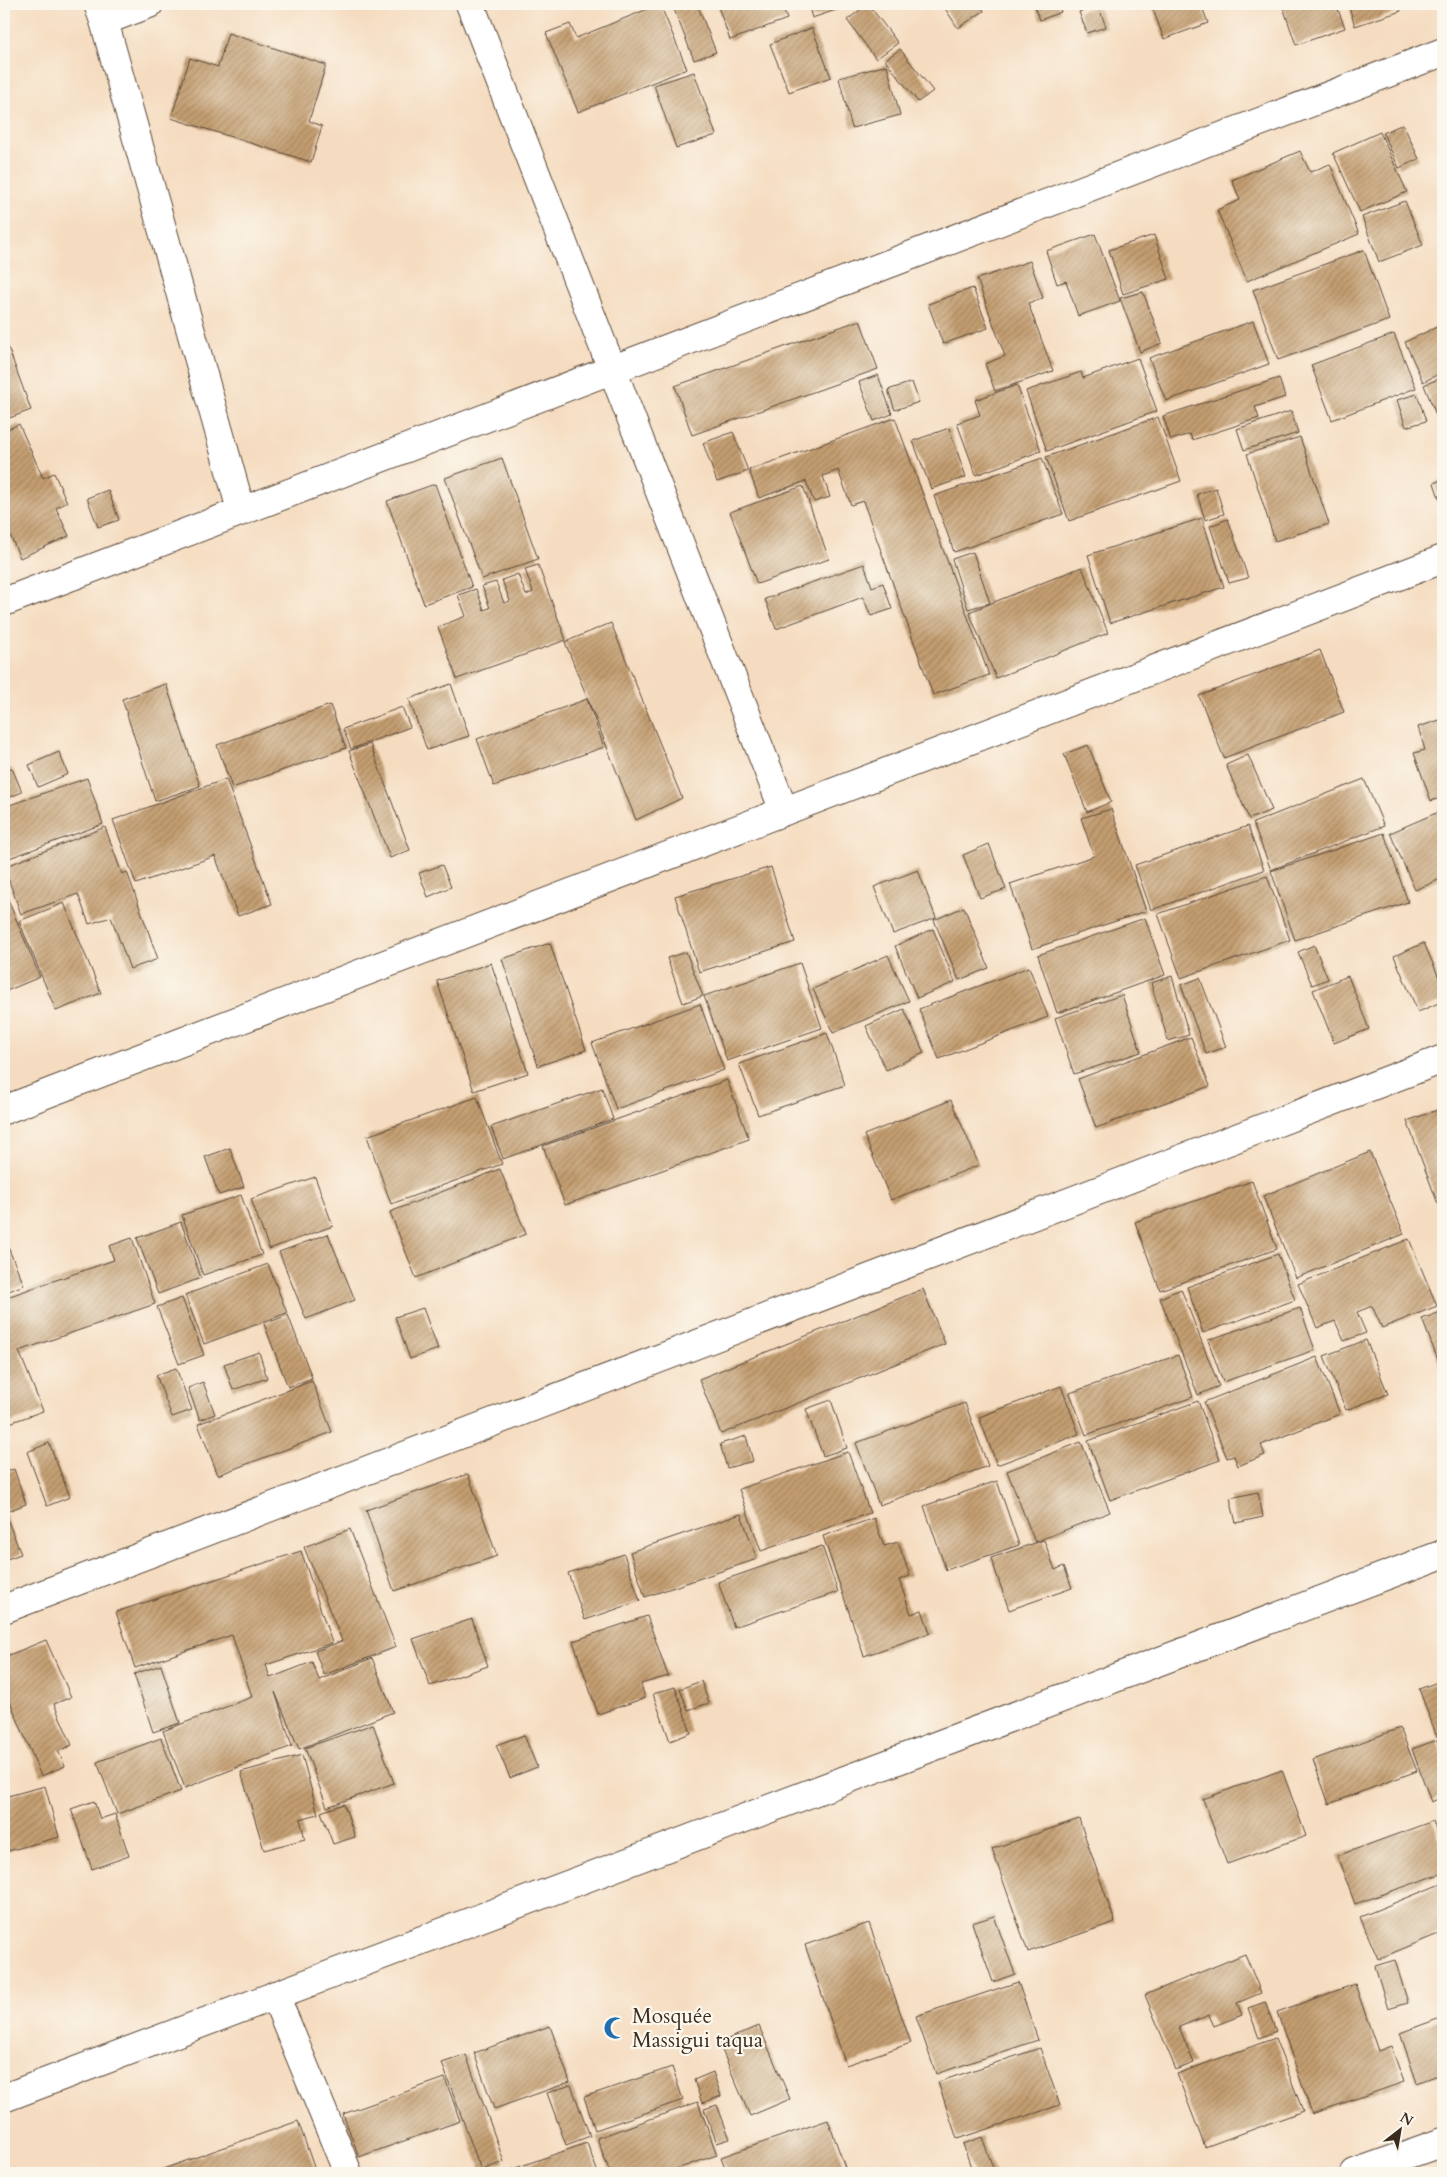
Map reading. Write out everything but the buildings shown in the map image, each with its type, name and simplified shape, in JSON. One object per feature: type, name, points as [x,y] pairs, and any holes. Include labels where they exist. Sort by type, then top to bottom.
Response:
[{"type":"street","points":[[149,4],[101,12],[241,510]]},
{"type":"street","points":[[470,4],[784,811]]},
{"type":"street","points":[[4,602],[1443,52]]},
{"type":"street","points":[[4,1110],[1443,559]]},
{"type":"street","points":[[4,1609],[1443,1059]]},
{"type":"street","points":[[4,2098],[1443,1554]]},
{"type":"street","points":[[275,1995],[348,2173]]},
{"type":"street","points":[[1355,2173],[1443,2142]]},
{"type":"place","name":"Mosquée Massigui taqua","points":[[615,2028]]}]
